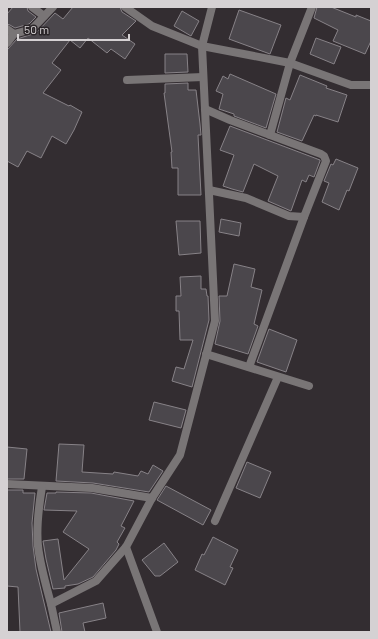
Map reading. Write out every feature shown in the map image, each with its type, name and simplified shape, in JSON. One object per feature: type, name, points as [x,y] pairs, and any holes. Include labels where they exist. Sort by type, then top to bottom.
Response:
[{"type":"street","points":[[32,7],[44,16]]},
{"type":"street","points":[[7,43],[14,34],[32,30],[53,7]]},
{"type":"street","points":[[125,7],[152,26],[202,46],[290,63],[350,85],[371,85]]},
{"type":"street","points":[[51,604],[96,581],[126,547],[152,498],[180,455],[215,321],[202,46],[212,7]]},
{"type":"street","points":[[270,135],[290,63],[312,7]]},
{"type":"street","points":[[7,29],[14,34]]},
{"type":"street","points":[[127,80],[203,77]]},
{"type":"street","points":[[205,109],[230,120],[321,154],[324,156],[326,161],[249,367]]},
{"type":"street","points":[[209,190],[246,198],[289,216],[304,217]]},
{"type":"street","points":[[206,354],[309,386]]},
{"type":"street","points":[[215,521],[278,377]]},
{"type":"street","points":[[7,484],[92,488],[152,498]]},
{"type":"street","points":[[42,486],[39,510],[38,545],[57,632]]},
{"type":"street","points":[[126,547],[157,632]]},
{"type":"building","points":[[13,7],[27,7],[28,11],[36,17],[29,24],[15,28],[7,24],[7,14]]},
{"type":"building","points":[[73,7],[120,7],[122,12],[136,21],[122,35],[135,44],[125,59],[111,49],[107,53],[88,38],[80,48],[70,40],[52,63],[61,70],[43,93],[82,112],[66,144],[52,136],[41,158],[27,151],[18,167],[7,161],[7,50],[17,39],[36,33],[55,13],[63,19]]},
{"type":"building","points":[[317,7],[331,7],[371,21],[371,41],[365,54],[333,41],[338,30],[314,18]]},
{"type":"building","points":[[239,10],[281,25],[270,54],[229,39]]},
{"type":"building","points":[[182,11],[199,21],[191,36],[174,26]]},
{"type":"building","points":[[316,38],[341,47],[334,64],[310,54]]},
{"type":"building","points":[[165,54],[187,54],[188,72],[165,73]]},
{"type":"building","points":[[230,74],[276,94],[266,128],[219,109],[223,94],[216,91],[223,76],[228,79]]},
{"type":"building","points":[[300,75],[327,86],[326,88],[347,95],[338,122],[314,115],[302,141],[277,132],[286,98],[290,100]]},
{"type":"building","points":[[188,83],[188,90],[196,90],[200,124],[201,135],[198,135],[201,195],[178,195],[178,168],[172,168],[172,152],[164,93],[165,84]]},
{"type":"building","points":[[230,126],[320,160],[314,177],[309,175],[306,182],[302,180],[291,211],[268,201],[278,176],[254,164],[243,192],[223,186],[234,155],[220,150]]},
{"type":"building","points":[[336,159],[358,168],[349,191],[347,190],[339,210],[322,202],[329,183],[324,181],[331,164],[333,165]]},
{"type":"building","points":[[221,219],[241,223],[239,236],[219,232]]},
{"type":"building","points":[[176,221],[200,221],[201,253],[179,255]]},
{"type":"building","points":[[234,264],[255,269],[251,287],[262,290],[254,324],[258,326],[248,354],[215,344],[220,321],[219,296],[227,296]]},
{"type":"building","points":[[201,276],[201,289],[206,289],[208,296],[209,320],[192,387],[172,381],[176,367],[184,369],[193,340],[180,340],[179,311],[176,311],[176,296],[181,296],[180,277]]},
{"type":"building","points":[[269,329],[297,340],[286,372],[257,362]]},
{"type":"building","points":[[154,402],[186,410],[181,428],[149,420]]},
{"type":"building","points":[[59,444],[84,445],[82,472],[113,474],[114,472],[138,476],[141,471],[148,474],[153,465],[163,471],[149,492],[93,483],[56,481]]},
{"type":"building","points":[[7,447],[27,449],[24,479],[7,479]]},
{"type":"building","points":[[247,462],[271,472],[260,498],[236,488]]},
{"type":"building","points":[[166,486],[211,510],[203,525],[157,500]]},
{"type":"building","points":[[7,490],[23,490],[23,493],[35,493],[32,523],[33,546],[36,569],[51,632],[20,632],[18,587],[7,586]]},
{"type":"building","points":[[47,493],[91,493],[134,501],[121,526],[125,528],[117,542],[119,544],[116,550],[93,577],[78,584],[65,586],[65,588],[53,589],[43,541],[58,539],[64,580],[89,549],[63,532],[77,511],[44,510]]},
{"type":"building","points":[[213,537],[238,550],[230,567],[233,568],[225,585],[195,570],[202,554],[204,555]]},
{"type":"building","points":[[164,543],[178,562],[160,576],[155,576],[142,560]]},
{"type":"building","points":[[103,603],[106,618],[83,623],[85,632],[62,632],[59,613]]}]
